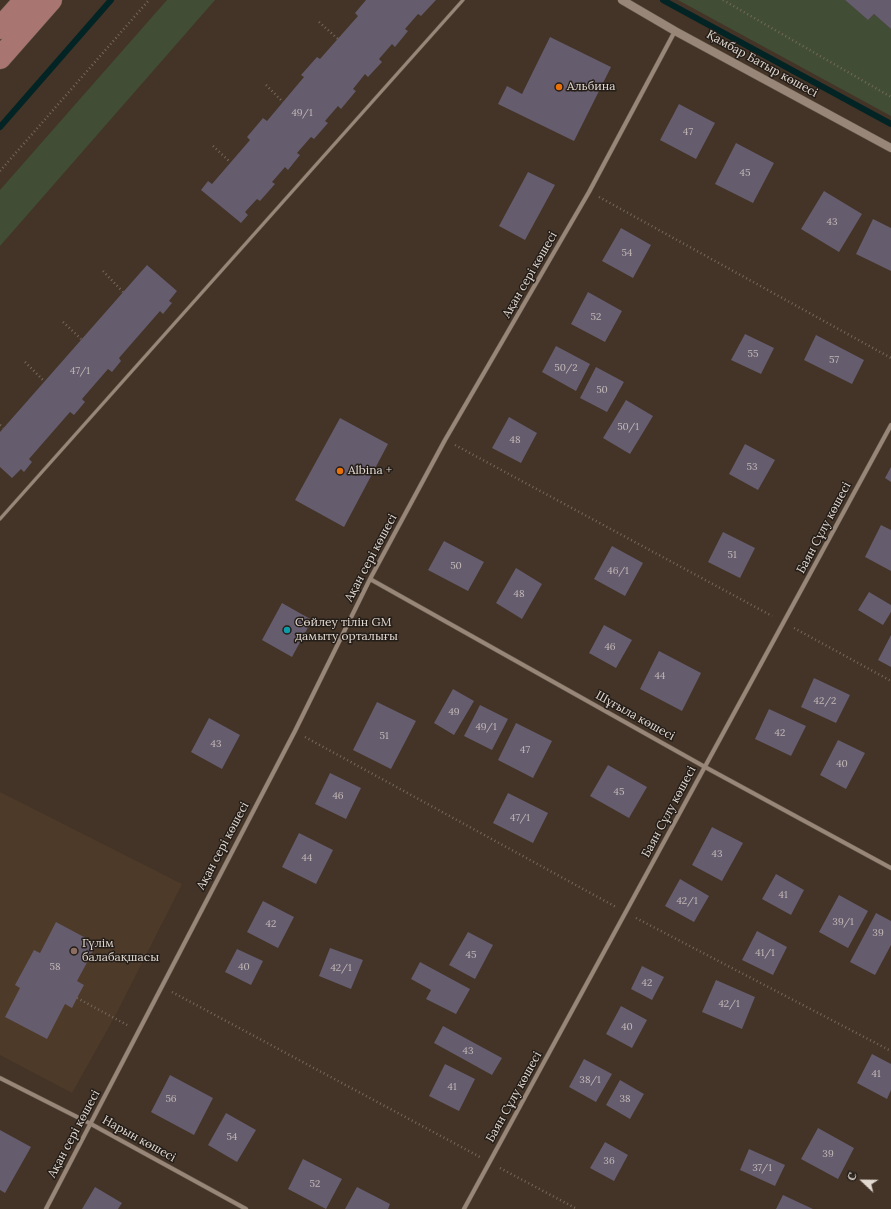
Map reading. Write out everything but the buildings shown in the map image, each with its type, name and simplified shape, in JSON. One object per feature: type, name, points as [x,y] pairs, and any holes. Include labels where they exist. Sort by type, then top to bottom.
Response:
[{"type":"main road","points":[[0,28],[25,0]]},
{"type":"main road","points":[[0,58],[51,0]]},
{"type":"main road","name":"Қамбар Батыр көшесі","points":[[622,0],[891,148]]},
{"type":"street","name":"Ақан сері көшесі","points":[[46,1209],[295,731],[370,579],[445,440],[589,192],[675,30]]},
{"type":"street","name":"Баян Сұлу көшесі","points":[[464,1209],[891,425]]},
{"type":"street","name":"Шұғыла көшесі","points":[[370,579],[891,868]]},
{"type":"street","name":"Нарын көшесі","points":[[0,1078],[91,1124],[246,1209]]},
{"type":"lane","points":[[0,519],[463,0]]},
{"type":"path","points":[[0,171],[149,0]]},
{"type":"path","points":[[723,0],[891,97]]},
{"type":"path","points":[[319,22],[338,38]]},
{"type":"path","points":[[266,85],[283,102]]},
{"type":"path","points":[[213,146],[230,162]]},
{"type":"path","points":[[589,192],[891,358]]},
{"type":"path","points":[[103,271],[123,292]]},
{"type":"path","points":[[62,322],[81,339]]},
{"type":"path","points":[[25,362],[44,381]]},
{"type":"path","points":[[0,425],[4,428]]},
{"type":"path","points":[[445,440],[891,681]]},
{"type":"path","points":[[295,731],[626,913],[891,1051]]},
{"type":"path","points":[[161,986],[577,1209]]},
{"type":"path","points":[[77,998],[138,1031]]},
{"type":"shaded area","name":"Гүлім балабақшасы","points":[[0,792],[182,884],[114,1018],[72,1093],[0,1055]]},
{"type":"green space","points":[[167,0],[215,0],[0,246],[0,190]]},
{"type":"green space","points":[[678,0],[845,0],[868,20],[874,14],[891,29],[891,116]]},
{"type":"waterway","points":[[0,127],[111,0]]},
{"type":"waterway","points":[[663,0],[891,124]]},
{"type":"place","name":"Альбина","points":[[559,87]]},
{"type":"place","name":"Albina +","points":[[340,471]]},
{"type":"place","name":"Сөйлеу тілін GM дамыту орталығы","points":[[287,630]]},
{"type":"place","name":"Гүлім балабақшасы","points":[[74,951]]}]
